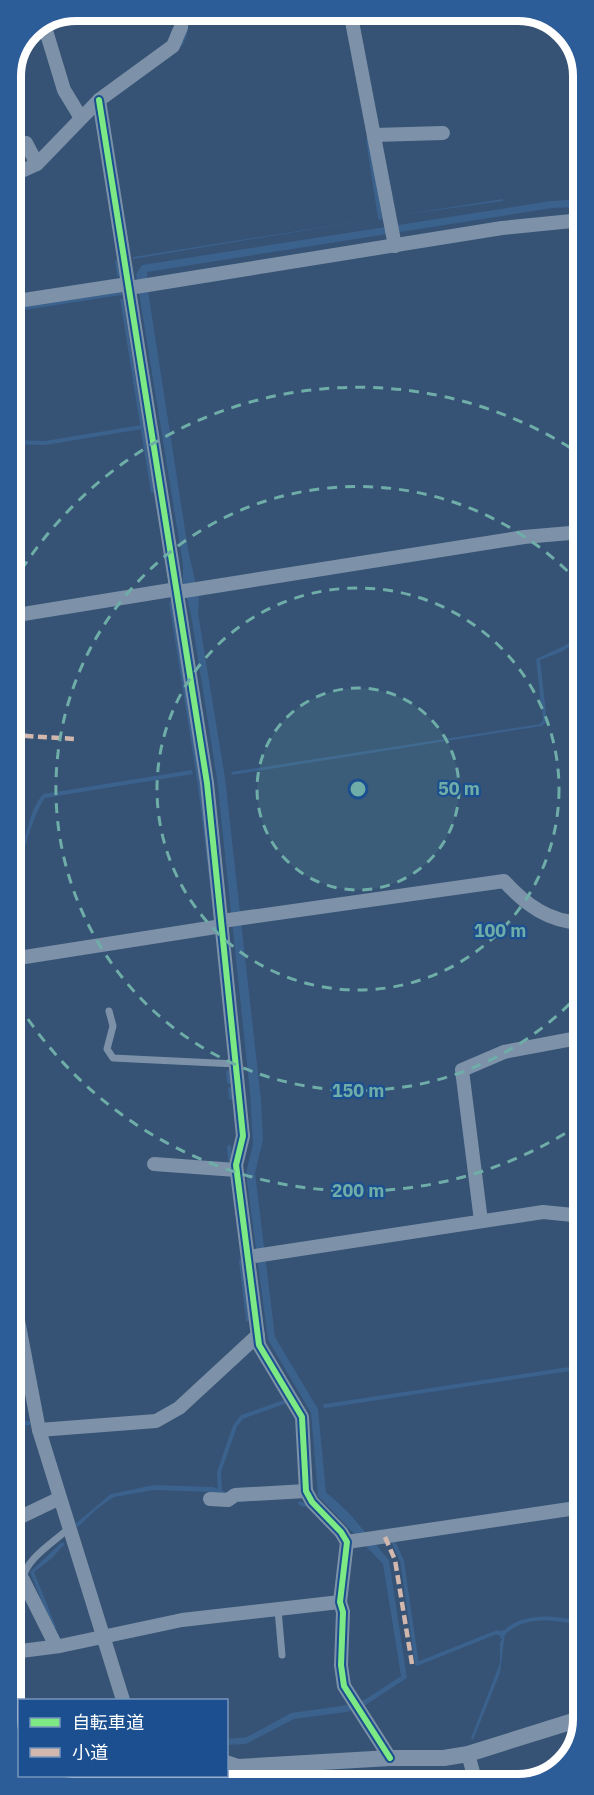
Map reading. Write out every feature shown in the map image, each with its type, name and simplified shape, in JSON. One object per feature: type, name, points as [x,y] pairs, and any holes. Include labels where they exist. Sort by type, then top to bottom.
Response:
[{"type":"street","points":[[21,172],[38,164],[99,100],[173,46],[181,21]]},
{"type":"street","points":[[352,21],[393,234]]},
{"type":"street","points":[[45,31],[63,90],[81,118]]},
{"type":"street","points":[[365,87],[379,98]]},
{"type":"street","points":[[99,100],[131,286],[207,783],[243,1137],[236,1170],[257,1256],[259,1345],[302,1417],[306,1491],[312,1502],[341,1532],[360,1540],[573,1508]]},
{"type":"street","points":[[374,135],[443,133]]},
{"type":"street","points":[[26,143],[38,164]]},
{"type":"street","points":[[21,301],[150,284],[393,234],[573,220]]},
{"type":"street","points":[[21,615],[199,589],[524,537],[573,533]]},
{"type":"street","points":[[21,958],[504,881],[525,904],[564,922],[573,922]]},
{"type":"street","points":[[481,1221],[462,1070],[504,1052],[573,1039]]},
{"type":"street","points":[[154,1164],[236,1170]]},
{"type":"street","points":[[257,1256],[543,1212],[573,1215]]},
{"type":"street","points":[[39,1430],[156,1421],[179,1408],[258,1335]]},
{"type":"street","points":[[21,1336],[39,1430],[58,1499],[122,1699]]},
{"type":"street","points":[[210,1499],[228,1500],[235,1495],[306,1491]]},
{"type":"street","points":[[21,1517],[58,1499]]},
{"type":"street","points":[[360,1540],[340,1602],[343,1612],[341,1665],[344,1686],[390,1758]]},
{"type":"street","points":[[21,1585],[57,1647]]},
{"type":"street","points":[[21,1651],[57,1647],[182,1620],[340,1602]]},
{"type":"street","points":[[228,1764],[238,1767],[283,1766],[390,1758],[444,1758],[468,1754],[573,1721]]},
{"type":"street","points":[[468,1754],[474,1774]]},
{"type":"lane","points":[[109,1011],[112,1026],[107,1049],[113,1058],[236,1064]]},
{"type":"lane","points":[[21,1576],[30,1564],[68,1529]]},
{"type":"lane","points":[[278,1610],[282,1655]]},
{"type":"water","points":[[503,199],[503,201],[395,216]]},
{"type":"water","points":[[573,200],[573,207],[552,208],[147,272],[149,297],[188,549],[199,598],[198,613],[225,778],[261,1100],[263,1140],[255,1173],[275,1337],[318,1409],[326,1492],[348,1512],[389,1560],[407,1678],[364,1706],[347,1712],[294,1719],[246,1744],[228,1745],[228,1739],[247,1737],[291,1713],[348,1705],[366,1699],[401,1676],[383,1564],[318,1496],[311,1413],[268,1340],[246,1173],[253,1144],[250,1093],[217,779],[191,615],[183,582],[183,565],[136,274],[142,265],[551,201]]},
{"type":"water","points":[[380,218],[133,259],[133,257]]},
{"type":"water","points":[[120,299],[123,299],[154,493],[151,493]]},
{"type":"water","points":[[171,601],[201,784],[214,919],[198,786],[169,602]]},
{"type":"water","points":[[573,640],[573,644],[563,651],[540,660],[547,722],[542,726],[232,775],[231,772],[540,724],[543,720],[536,659]]},
{"type":"water","points":[[192,770],[193,774],[45,798],[21,854],[33,812],[43,794]]},
{"type":"water","points":[[154,1485],[213,1487],[226,1492],[222,1496],[212,1492],[154,1490],[114,1497],[78,1527],[75,1524],[111,1494]]},
{"type":"water","points":[[62,1542],[65,1544],[34,1572],[56,1627],[53,1629],[30,1572]]},
{"type":"water","points":[[503,1630],[505,1633],[500,1673],[473,1740],[471,1738],[500,1663],[500,1642],[503,1639],[499,1632]]},
{"type":"waterway","points":[[181,44],[187,21]]},
{"type":"waterway","points":[[368,139],[380,218]]},
{"type":"waterway","points":[[117,262],[119,275]]},
{"type":"waterway","points":[[21,308],[121,293]]},
{"type":"waterway","points":[[21,442],[45,443],[142,427]]},
{"type":"waterway","points":[[228,1072],[229,1082]]},
{"type":"waterway","points":[[230,1089],[231,1098]]},
{"type":"waterway","points":[[229,1147],[230,1159]]},
{"type":"waterway","points":[[241,1261],[248,1320]]},
{"type":"waterway","points":[[325,1406],[573,1369]]},
{"type":"waterway","points":[[220,1492],[219,1472],[235,1426],[242,1417],[284,1402]]},
{"type":"waterway","points":[[21,1424],[31,1423]]},
{"type":"waterway","points":[[300,1503],[304,1505]]},
{"type":"waterway","points":[[393,1541],[402,1561],[417,1664],[497,1632],[502,1635]]},
{"type":"waterway","points":[[502,1635],[510,1628],[530,1620],[552,1619],[573,1622]]},
{"type":"marked path","points":[[21,736],[75,739]]},
{"type":"marked path","points":[[385,1537],[395,1560],[412,1664]]},
{"type":"cycle path","points":[[99,100],[207,783],[243,1136],[236,1165],[259,1345],[302,1417],[306,1491],[312,1502],[341,1532],[347,1542],[340,1602],[343,1612],[341,1665],[344,1686],[390,1758]]}]
